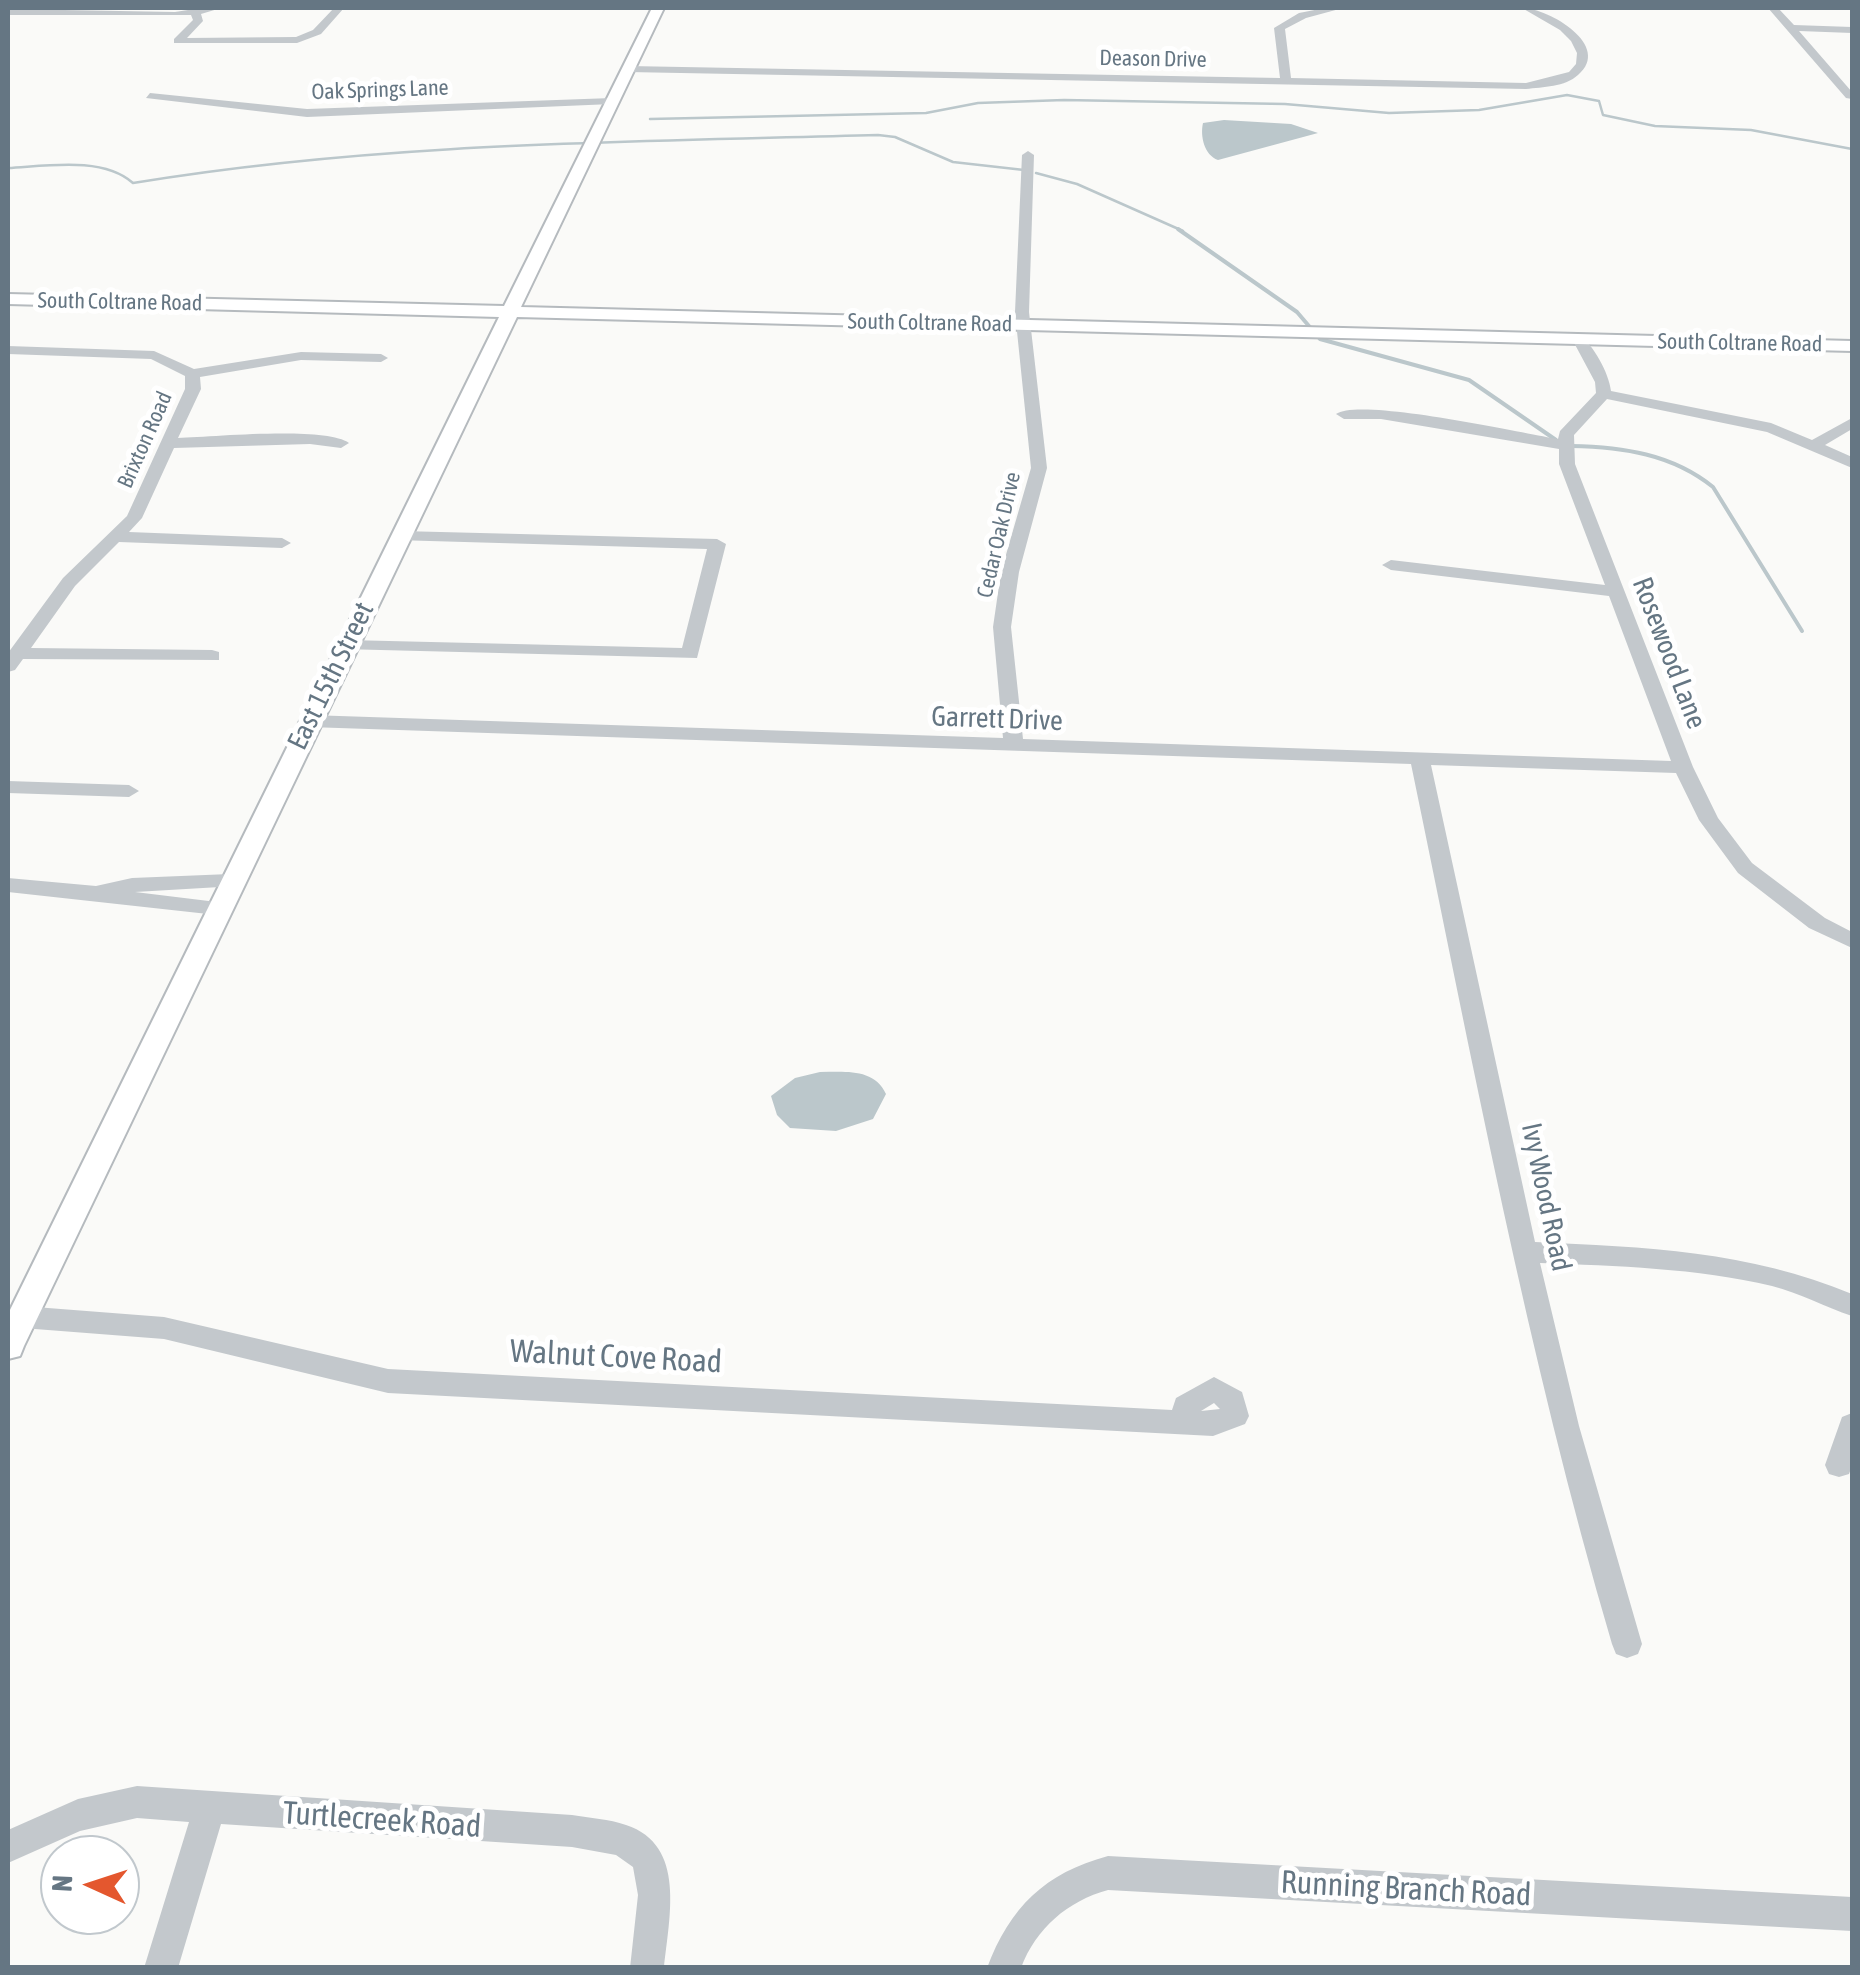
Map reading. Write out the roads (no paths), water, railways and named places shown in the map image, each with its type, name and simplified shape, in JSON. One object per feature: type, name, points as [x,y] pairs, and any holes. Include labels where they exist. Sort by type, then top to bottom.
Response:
[{"type":"main road","name":"East 15th Street","points":[[8,1346],[230,881],[658,8]]},
{"type":"main road","name":"South Coltrane Road","points":[[8,300],[1852,346]]},
{"type":"street","points":[[8,12],[196,14],[216,8]]},
{"type":"street","points":[[196,14],[198,20],[178,41],[296,40],[317,32],[339,8]]},
{"type":"street","name":"Deason Drive","points":[[628,69],[1526,86],[1559,84],[1577,76],[1584,66],[1582,54],[1558,22],[1527,8]]},
{"type":"street","points":[[1773,8],[1850,96]]},
{"type":"street","points":[[1286,82],[1279,28],[1304,15],[1329,9]]},
{"type":"street","points":[[1792,28],[1852,30]]},
{"type":"street","name":"Oak Springs Lane","points":[[150,96],[307,113],[612,101]]},
{"type":"street","name":"Cedar Oak Drive","points":[[1014,747],[1002,627],[1010,572],[1039,468],[1024,363],[1028,155]]},
{"type":"street","points":[[1579,339],[1603,382],[1604,394]]},
{"type":"street","name":"Brixton Road","points":[[8,350],[154,355],[192,374],[192,389],[134,518],[120,537],[69,582],[12,660]]},
{"type":"street","points":[[192,374],[270,359],[381,358]]},
{"type":"street","points":[[1344,414],[1381,414],[1564,443],[1577,419],[1604,394]]},
{"type":"street","points":[[1604,394],[1735,419],[1816,444],[1852,463]]},
{"type":"street","points":[[1816,444],[1852,423]]},
{"type":"street","points":[[170,443],[310,439],[341,443]]},
{"type":"street","name":"Rosewood Lane","points":[[1564,443],[1567,464],[1682,767],[1709,820],[1745,868],[1817,923],[1852,941]]},
{"type":"street","points":[[346,644],[690,654],[718,544],[401,536]]},
{"type":"street","points":[[120,537],[282,543]]},
{"type":"street","points":[[1391,565],[1616,592]]},
{"type":"street","points":[[12,660],[212,656]]},
{"type":"street","name":"Garrett Drive","points":[[309,721],[1682,767]]},
{"type":"street","name":"Ivy Wood Road","points":[[1420,759],[1526,1252],[1598,1552],[1627,1644]]},
{"type":"street","points":[[8,787],[129,792]]},
{"type":"street","points":[[104,892],[132,885],[230,881]]},
{"type":"street","points":[[8,885],[104,892],[127,900],[217,908]]},
{"type":"street","points":[[1526,1252],[1747,1267],[1809,1284],[1852,1304]]},
{"type":"street","name":"Walnut Cove Road","points":[[22,1317],[112,1320],[182,1331],[327,1372],[388,1381],[1200,1423]]},
{"type":"street","points":[[1839,1465],[1852,1425]]},
{"type":"street","name":"Turtlecreek Road","points":[[8,1847],[78,1814],[137,1802],[572,1832],[623,1840],[648,1858],[655,1894],[647,1968]]},
{"type":"street","points":[[161,1968],[208,1809]]},
{"type":"street","name":"Running Branch Road","points":[[1004,1968],[1028,1920],[1044,1904],[1064,1889],[1108,1873],[1852,1914]]},
{"type":"waterway","points":[[650,119],[926,113],[978,103],[1064,100],[1285,104],[1389,113],[1479,110],[1567,95],[1599,101],[1603,115],[1655,126],[1751,130],[1852,149]]},
{"type":"waterway","points":[[8,168],[90,166],[106,169],[133,183],[319,159],[505,146],[878,135],[895,137],[953,162],[1024,170]]},
{"type":"waterway","points":[[1036,173],[1077,184],[1183,231]]},
{"type":"waterway","points":[[1178,229],[1297,312],[1320,339],[1469,380],[1556,440]]},
{"type":"waterway","points":[[1571,446],[1646,454],[1681,467],[1713,487],[1802,631]]}]
